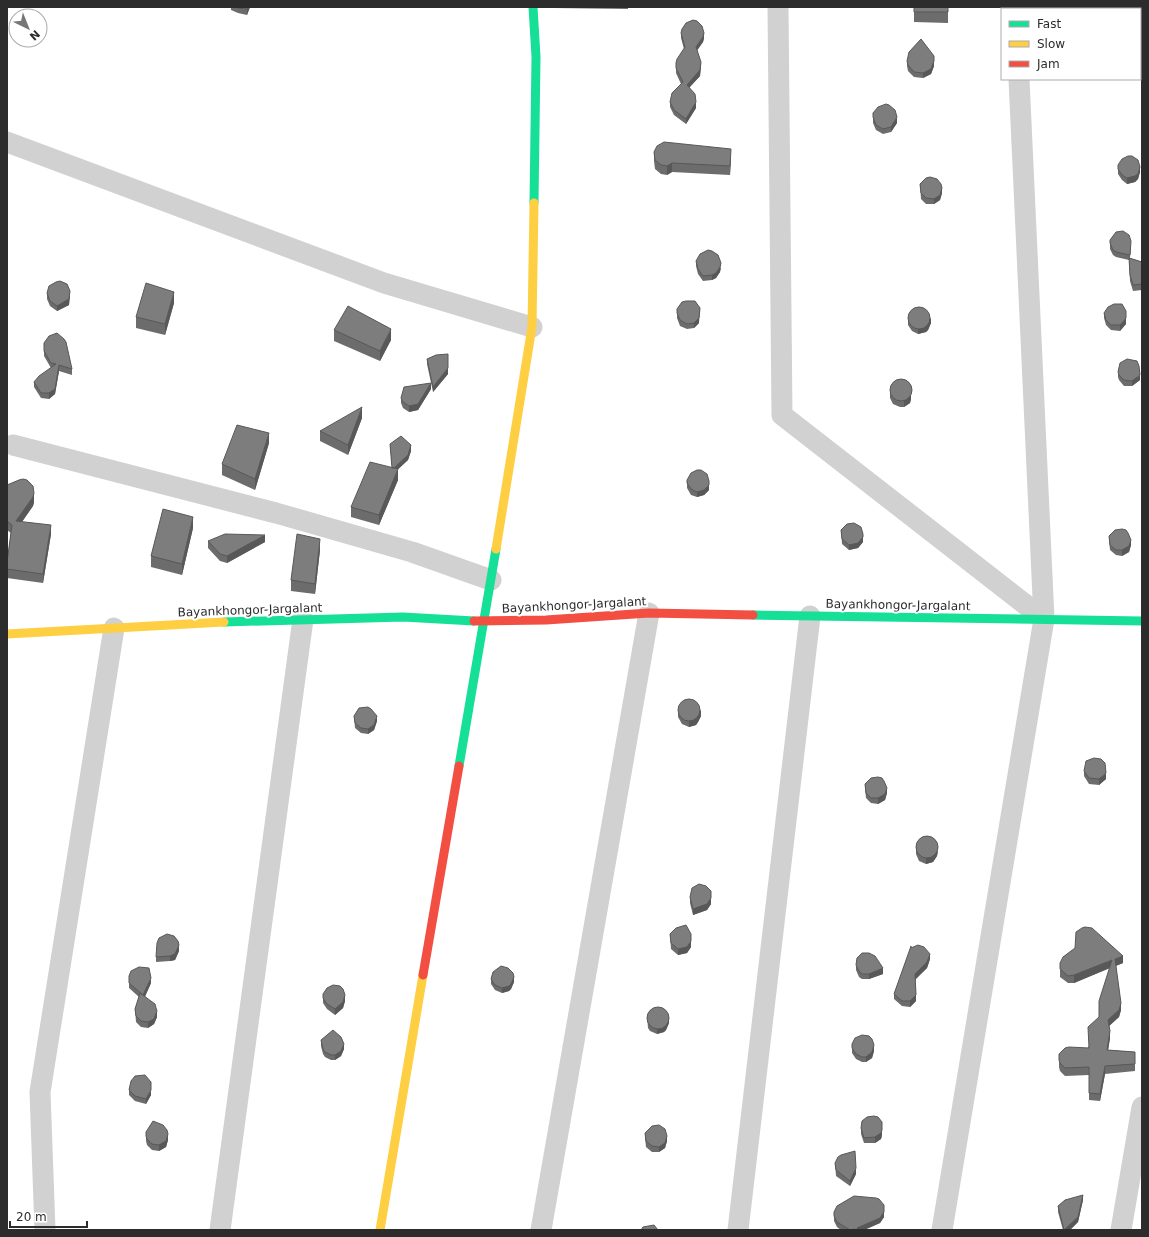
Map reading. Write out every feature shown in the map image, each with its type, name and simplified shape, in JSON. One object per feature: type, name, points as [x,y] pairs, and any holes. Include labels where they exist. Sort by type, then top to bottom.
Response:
[{"type":"street","points":[[380,1230],[491,580],[532,327],[536,57],[533,7]]},
{"type":"street","points":[[778,7],[782,415],[1044,619]]},
{"type":"street","points":[[942,1230],[1044,619],[1019,80]]},
{"type":"street","points":[[7,142],[384,283],[532,327]]},
{"type":"street","points":[[13,445],[276,513],[412,552],[491,580]]},
{"type":"street","points":[[541,1230],[649,613]]},
{"type":"street","name":"Bayankhongor-Jargalant","points":[[7,634],[303,619],[393,617],[484,621],[573,618],[649,613],[1142,621]]},
{"type":"street","points":[[738,1230],[810,616]]},
{"type":"street","points":[[220,1230],[303,619]]},
{"type":"street","points":[[45,1230],[40,1092],[114,628]]},
{"type":"street","points":[[1121,1230],[1142,1107]]},
{"type":"building","points":[[235,7],[248,7],[247,9]]},
{"type":"building","points":[[914,7],[948,7],[948,12],[914,12]]},
{"type":"building","points":[[693,20],[697,21],[702,26],[704,33],[696,47],[701,62],[700,70],[687,85],[695,94],[696,102],[686,119],[674,110],[670,102],[672,93],[683,82],[676,68],[677,59],[685,47],[681,33],[682,29],[686,23]]},
{"type":"building","points":[[921,39],[934,56],[931,69],[923,73],[914,72],[908,65],[907,61],[909,52]]},
{"type":"building","points":[[886,104],[895,110],[897,117],[891,127],[883,129],[876,125],[873,113],[878,107]]},
{"type":"building","points":[[664,142],[731,149],[730,166],[672,163],[667,166],[661,165],[655,160],[654,152],[657,146]]},
{"type":"building","points":[[1132,156],[1138,160],[1140,167],[1138,174],[1127,178],[1122,175],[1118,169],[1118,165],[1122,159]]},
{"type":"building","points":[[930,177],[937,179],[942,188],[940,195],[934,199],[926,198],[921,193],[920,184],[926,178]]},
{"type":"building","points":[[1123,231],[1129,235],[1131,241],[1130,255],[1116,252],[1113,250],[1110,243],[1110,240],[1116,232]]},
{"type":"building","points":[[708,250],[718,255],[721,263],[716,273],[703,276],[698,269],[696,261],[700,254]]},
{"type":"building","points":[[1129,258],[1142,262],[1142,284],[1133,285],[1130,275]]},
{"type":"building","points":[[60,281],[67,284],[70,291],[69,299],[57,306],[50,301],[47,293],[49,286]]},
{"type":"building","points":[[146,283],[174,292],[165,324],[136,317]]},
{"type":"building","points":[[695,301],[700,308],[699,318],[694,323],[687,324],[680,320],[677,313],[677,309],[682,302]]},
{"type":"building","points":[[1114,304],[1122,304],[1126,311],[1126,318],[1120,325],[1111,325],[1106,320],[1104,313],[1108,307]]},
{"type":"building","points":[[348,306],[391,329],[380,351],[334,330]]},
{"type":"building","points":[[919,307],[927,310],[930,318],[927,326],[919,329],[911,326],[908,318],[911,310]]},
{"type":"building","points":[[57,333],[66,342],[72,369],[59,365],[55,389],[49,393],[41,393],[34,382],[39,376],[56,364],[51,363],[44,351],[44,343],[49,336]]},
{"type":"building","points":[[448,354],[448,368],[433,387],[427,359],[436,355]]},
{"type":"building","points":[[1127,359],[1137,361],[1139,366],[1140,375],[1132,381],[1124,380],[1118,372],[1120,363]]},
{"type":"building","points":[[901,379],[909,382],[912,390],[909,398],[901,401],[893,398],[890,390],[893,382]]},
{"type":"building","points":[[431,383],[418,404],[409,406],[403,402],[401,398],[404,387]]},
{"type":"building","points":[[362,407],[348,445],[320,431]]},
{"type":"building","points":[[237,425],[269,433],[255,479],[222,464]]},
{"type":"building","points":[[401,436],[411,445],[408,455],[394,468],[392,468],[390,444]]},
{"type":"building","points":[[370,462],[398,469],[379,515],[351,507]]},
{"type":"building","points":[[701,470],[707,474],[709,485],[704,490],[697,492],[691,489],[687,483],[687,480],[691,473]]},
{"type":"building","points":[[23,479],[27,480],[33,486],[34,493],[33,497],[16,521],[51,525],[43,574],[7,569],[12,525],[7,521],[7,485]]},
{"type":"building","points":[[163,509],[193,517],[182,564],[151,556]]},
{"type":"building","points":[[854,523],[861,527],[863,537],[858,543],[849,545],[842,539],[841,530],[847,524]]},
{"type":"building","points":[[1115,530],[1126,530],[1131,540],[1129,546],[1122,550],[1116,550],[1110,545],[1109,536]]},
{"type":"building","points":[[225,534],[265,535],[227,556],[220,554],[208,541]]},
{"type":"building","points":[[297,534],[320,539],[315,584],[291,580]]},
{"type":"building","points":[[689,699],[697,702],[700,710],[697,718],[689,721],[681,718],[678,710],[681,702]]},
{"type":"building","points":[[368,707],[377,716],[374,725],[368,729],[361,728],[355,723],[354,716],[359,708]]},
{"type":"building","points":[[1094,758],[1101,759],[1105,763],[1106,773],[1099,779],[1089,778],[1084,771],[1086,761]]},
{"type":"building","points":[[871,778],[882,778],[887,788],[885,794],[878,798],[871,798],[866,793],[865,784]]},
{"type":"building","points":[[927,836],[935,839],[938,847],[935,855],[927,858],[919,855],[916,847],[919,839]]},
{"type":"building","points":[[699,884],[706,886],[711,891],[711,898],[707,904],[693,909],[690,897],[692,888]]},
{"type":"building","points":[[686,925],[691,934],[691,941],[687,947],[678,949],[671,943],[670,934],[676,928]]},
{"type":"building","points":[[1085,927],[1092,928],[1123,956],[1115,959],[1121,1003],[1119,1010],[1108,1020],[1110,1031],[1107,1050],[1135,1052],[1135,1064],[1105,1066],[1100,1094],[1089,1093],[1089,1067],[1065,1068],[1059,1060],[1059,1054],[1065,1048],[1089,1048],[1088,1027],[1099,1017],[1099,1001],[1112,960],[1074,975],[1068,976],[1060,969],[1060,963],[1063,957],[1075,948],[1076,932]]},
{"type":"building","points":[[167,934],[174,936],[178,941],[179,945],[175,954],[156,957],[159,938]]},
{"type":"building","points":[[918,945],[924,947],[930,954],[927,962],[915,974],[916,995],[910,1001],[902,1001],[894,994],[911,946],[911,948]]},
{"type":"building","points":[[862,953],[869,953],[875,956],[883,968],[869,974],[862,974],[856,965],[857,958]]},
{"type":"building","points":[[501,966],[508,968],[513,973],[514,977],[509,986],[502,988],[495,985],[491,979],[493,972]]},
{"type":"building","points":[[139,967],[149,968],[151,978],[143,995],[129,983],[131,971]]},
{"type":"building","points":[[333,985],[340,986],[345,995],[343,1002],[335,1009],[327,1004],[323,998],[323,994],[327,988]]},
{"type":"building","points":[[140,993],[155,1004],[157,1011],[154,1019],[148,1022],[141,1021],[136,1016],[135,1009]]},
{"type":"building","points":[[658,1007],[662,1008],[668,1014],[668,1022],[662,1028],[658,1029],[654,1028],[648,1022],[647,1018],[648,1014],[654,1008]]},
{"type":"building","points":[[333,1030],[341,1037],[344,1044],[341,1051],[335,1055],[331,1055],[323,1049],[321,1040]]},
{"type":"building","points":[[862,1035],[869,1036],[874,1045],[872,1052],[866,1057],[856,1054],[852,1048],[855,1038]]},
{"type":"building","points":[[145,1075],[151,1082],[151,1090],[146,1099],[135,1096],[129,1090],[131,1081],[135,1076]]},
{"type":"building","points":[[867,1117],[878,1117],[882,1122],[881,1133],[875,1137],[864,1138],[861,1128],[862,1121]]},
{"type":"building","points":[[153,1121],[163,1125],[168,1134],[166,1141],[159,1145],[152,1144],[146,1136],[146,1132]]},
{"type":"building","points":[[659,1125],[665,1129],[667,1136],[665,1143],[659,1147],[652,1146],[646,1141],[645,1133],[652,1126]]},
{"type":"building","points":[[855,1151],[856,1168],[850,1181],[836,1170],[835,1163],[841,1155]]},
{"type":"building","points":[[1083,1195],[1078,1217],[1064,1230],[1058,1206],[1065,1200]]},
{"type":"building","points":[[854,1196],[879,1199],[884,1205],[884,1212],[880,1218],[857,1228],[858,1230],[850,1230],[837,1222],[834,1212],[837,1206]]},
{"type":"building","points":[[654,1225],[658,1230],[641,1230],[643,1227]]},
{"type":"traffic: fast","points":[[533,7],[536,57],[534,203]]},
{"type":"traffic: fast","points":[[459,766],[496,549]]},
{"type":"traffic: fast","points":[[753,615],[1142,621]]},
{"type":"traffic: fast","points":[[224,622],[403,617],[474,621]]},
{"type":"traffic: slow","points":[[496,549],[532,327],[534,203]]},
{"type":"traffic: slow","points":[[7,634],[224,622]]},
{"type":"traffic: slow","points":[[380,1230],[423,975]]},
{"type":"traffic: jam","points":[[474,621],[546,620],[649,613],[753,615]]},
{"type":"traffic: jam","points":[[423,975],[459,766]]}]
